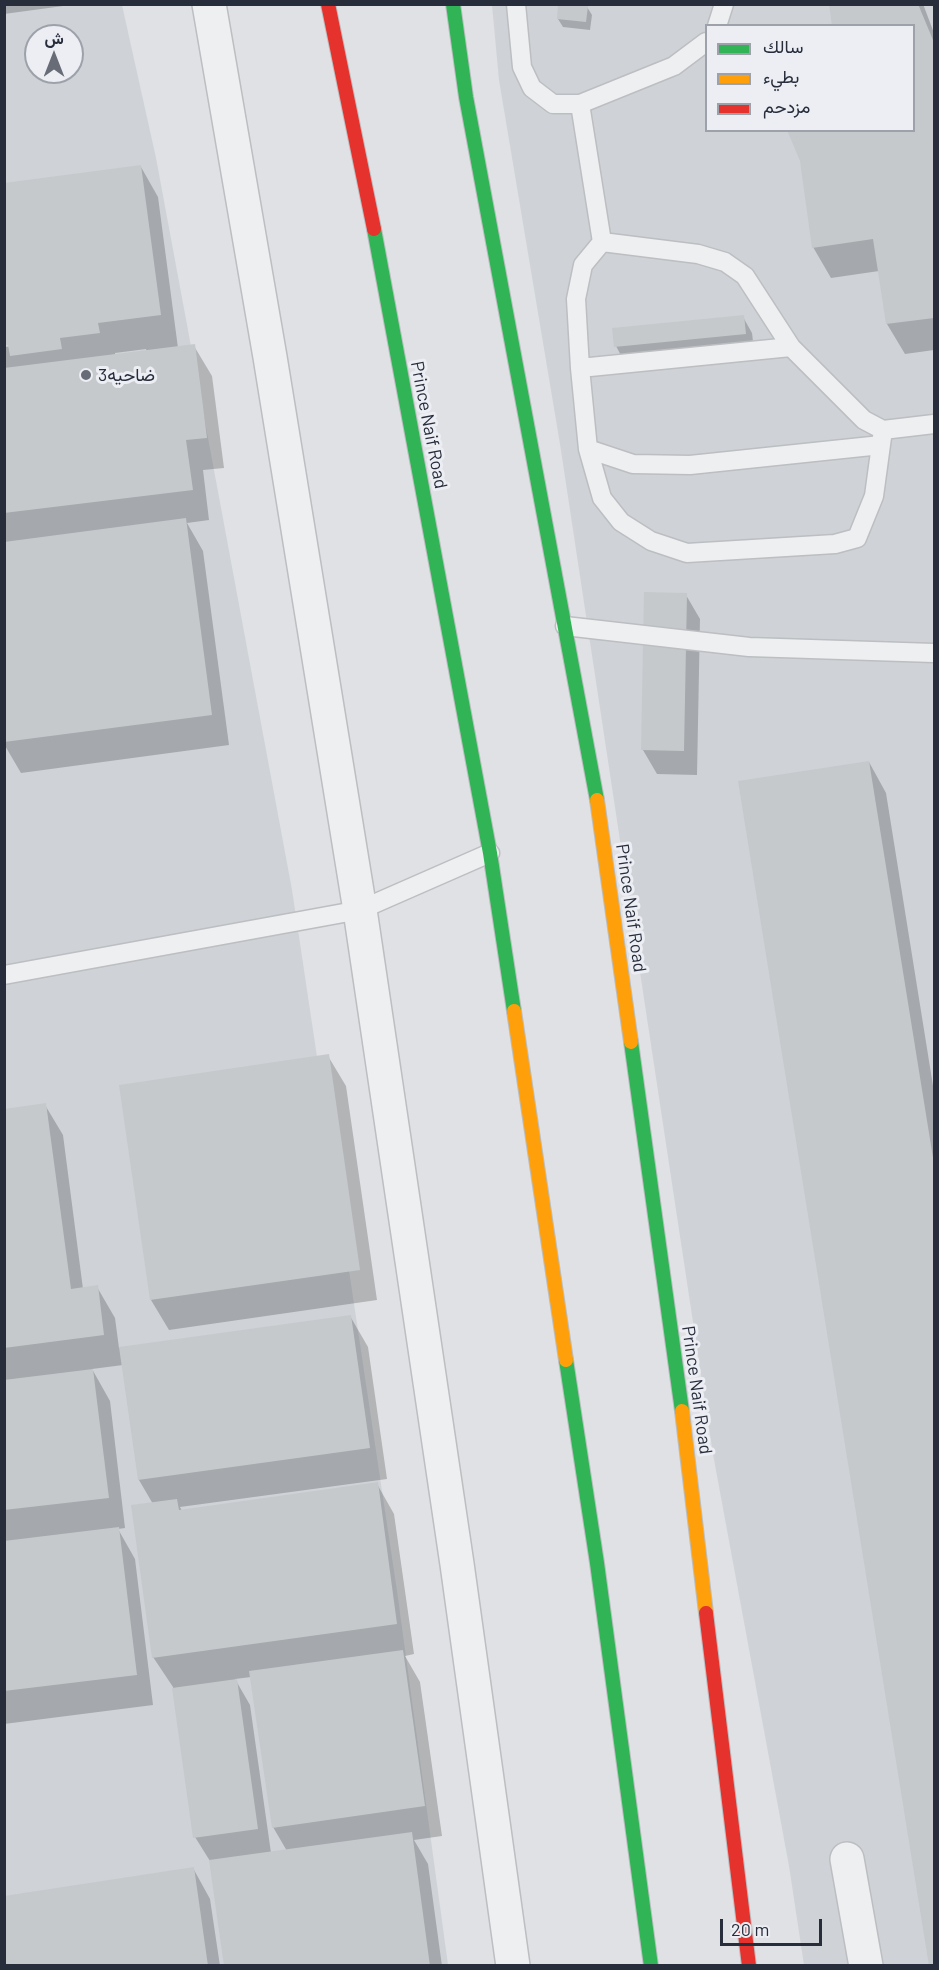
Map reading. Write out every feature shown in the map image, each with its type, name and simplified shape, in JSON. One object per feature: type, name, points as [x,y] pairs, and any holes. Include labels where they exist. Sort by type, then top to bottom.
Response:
[{"type":"main road","name":"Prince Naif Road","points":[[328,4],[353,117],[490,853],[597,1563],[651,1965]]},
{"type":"main road","points":[[439,4],[466,97]]},
{"type":"main road","points":[[453,4],[466,97]]},
{"type":"main road","points":[[350,38],[353,117]]},
{"type":"main road","name":"Prince Naif Road","points":[[466,97],[601,820],[688,1457],[736,1872],[749,1965]]},
{"type":"street","points":[[209,4],[360,910],[457,1564],[513,1965]]},
{"type":"street","points":[[846,1859],[866,1965]]},
{"type":"lane","points":[[516,4],[522,67],[532,88],[553,104],[580,104],[674,66],[705,43]]},
{"type":"lane","points":[[718,24],[724,4]]},
{"type":"lane","points":[[580,104],[602,242],[583,265],[576,299],[580,368],[588,449],[602,498],[621,522],[651,541],[687,553],[835,544],[857,538],[874,496],[882,438]]},
{"type":"lane","points":[[602,242],[699,254],[725,262],[745,276],[791,347],[882,438]]},
{"type":"lane","points":[[580,368],[791,347]]},
{"type":"lane","points":[[588,449],[633,464],[690,465],[882,438],[934,424]]},
{"type":"lane","points":[[565,626],[749,647],[934,653]]},
{"type":"lane","points":[[4,975],[360,910],[490,853]]},
{"type":"shaded area","points":[[5,5],[122,5],[156,158],[292,890],[397,1591],[448,1965],[5,1966]]},
{"type":"shaded area","points":[[492,5],[934,5],[934,1965],[804,1965],[789,1866],[713,1454],[560,444],[499,80]]},
{"type":"building","points":[[558,4],[588,6],[586,22],[557,19]]},
{"type":"building","points":[[829,4],[918,4],[933,40],[934,318],[886,324],[873,239],[812,248],[800,161],[788,132],[915,132],[915,24],[832,24]]},
{"type":"building","points":[[141,165],[161,315],[98,323],[100,333],[60,338],[62,349],[10,356],[8,345],[4,345],[4,183]]},
{"type":"building","points":[[744,315],[746,334],[614,347],[612,328]]},
{"type":"building","points":[[195,344],[207,438],[186,440],[193,490],[4,513],[4,368]]},
{"type":"building","points":[[186,518],[212,715],[4,742],[4,542]]},
{"type":"building","points":[[644,592],[687,593],[684,751],[641,750]]},
{"type":"building","points":[[869,761],[934,1164],[934,1966],[929,1966],[738,781]]},
{"type":"building","points":[[329,1054],[360,1270],[150,1300],[119,1085]]},
{"type":"building","points":[[46,1103],[71,1289],[98,1285],[104,1335],[4,1348],[4,1109]]},
{"type":"building","points":[[351,1315],[370,1448],[138,1480],[119,1347]]},
{"type":"building","points":[[93,1369],[109,1498],[4,1510],[4,1380]]},
{"type":"building","points":[[378,1482],[397,1624],[152,1658],[131,1505],[177,1499],[179,1510]]},
{"type":"building","points":[[119,1527],[137,1675],[4,1691],[4,1541]]},
{"type":"building","points":[[403,1650],[425,1806],[272,1828],[249,1671]]},
{"type":"building","points":[[237,1679],[258,1829],[193,1838],[172,1688]]},
{"type":"building","points":[[412,1832],[430,1966],[224,1966],[209,1860]]},
{"type":"building","points":[[194,1867],[208,1966],[4,1966],[4,1896]]},
{"type":"traffic: fast","points":[[453,4],[466,97],[597,800]]},
{"type":"traffic: fast","points":[[374,229],[490,853],[514,1011]]},
{"type":"traffic: fast","points":[[631,1042],[682,1411]]},
{"type":"traffic: fast","points":[[566,1360],[597,1563],[651,1966]]},
{"type":"traffic: slow","points":[[597,800],[631,1042]]},
{"type":"traffic: slow","points":[[514,1011],[566,1360]]},
{"type":"traffic: slow","points":[[682,1411],[706,1613]]},
{"type":"traffic: jam","points":[[328,4],[374,229]]},
{"type":"traffic: jam","points":[[706,1613],[749,1966]]},
{"type":"place","name":"ضاحيه3","points":[[86,375]]}]
